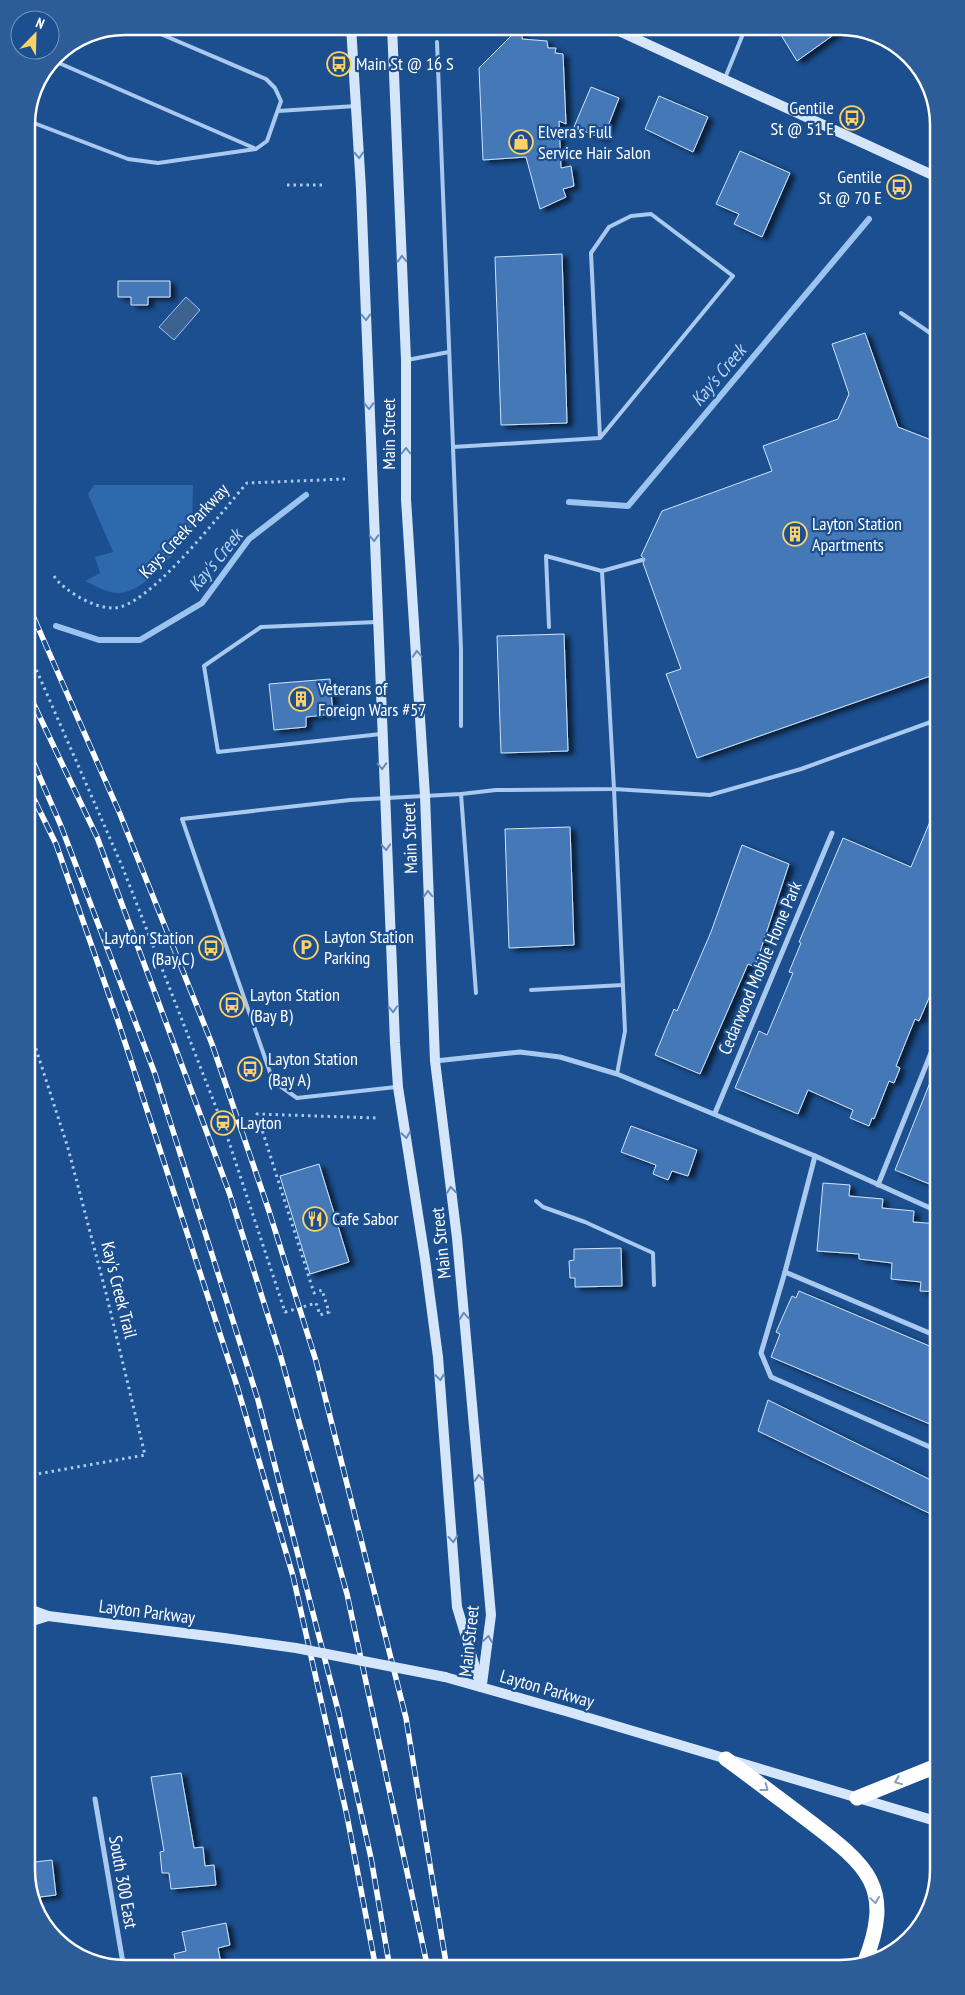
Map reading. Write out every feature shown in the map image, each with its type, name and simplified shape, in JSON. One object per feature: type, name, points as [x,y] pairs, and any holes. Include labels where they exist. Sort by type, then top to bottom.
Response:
[{"type":"highway","points":[[726,1758],[844,1847],[865,1870],[874,1889],[877,1913],[874,1933],[867,1956]]},
{"type":"highway","points":[[857,1798],[930,1769]]},
{"type":"main road","name":"Main Street","points":[[352,35],[357,106],[381,734],[398,1086],[425,1259],[439,1367],[457,1607],[481,1688]]},
{"type":"main road","name":"Main Street","points":[[392,35],[406,360],[406,499],[425,796],[435,1061],[457,1238],[491,1615],[481,1688]]},
{"type":"main road","points":[[627,35],[930,174]]},
{"type":"main road","name":"Layton Parkway","points":[[35,1611],[48,1616],[296,1648],[445,1677],[930,1819]]},
{"type":"main road","name":"Layton Parkway","points":[[35,1620],[48,1616]]},
{"type":"street","name":"Cedarwood Mobile Home Park","points":[[714,1114],[832,833]]},
{"type":"street","points":[[435,1061],[520,1052],[560,1057],[617,1074],[815,1156],[930,1208]]},
{"type":"street","points":[[878,1185],[930,1055]]},
{"type":"street","points":[[815,1156],[785,1272],[761,1353],[771,1377],[930,1447]]},
{"type":"street","points":[[785,1272],[930,1333]]},
{"type":"street","name":"South 300 East","points":[[95,1799],[123,1960]]},
{"type":"lane","points":[[35,124],[128,159],[158,163],[256,148],[267,141],[281,101],[275,88],[266,79],[163,35]]},
{"type":"lane","points":[[724,80],[743,35]]},
{"type":"lane","points":[[437,42],[461,649],[461,726]]},
{"type":"lane","points":[[59,63],[256,148]]},
{"type":"lane","points":[[278,111],[357,106]]},
{"type":"lane","points":[[453,447],[600,438],[733,276],[651,214],[631,216],[609,228],[591,253],[600,438]]},
{"type":"lane","points":[[901,313],[930,333]]},
{"type":"lane","points":[[406,360],[449,352]]},
{"type":"lane","points":[[548,627],[546,556],[602,571],[642,560]]},
{"type":"lane","points":[[602,571],[625,1031],[617,1074]]},
{"type":"lane","points":[[377,622],[261,627],[204,666],[218,752],[381,734]]},
{"type":"lane","points":[[398,1086],[297,1098],[273,1081],[182,819],[302,805],[496,790],[614,789],[710,795],[801,769],[930,722]]},
{"type":"lane","points":[[461,794],[476,993]]},
{"type":"lane","points":[[531,990],[623,985]]},
{"type":"lane","points":[[536,1201],[543,1207],[585,1222],[653,1253],[654,1285]]},
{"type":"path","points":[[287,185],[326,185]]},
{"type":"path","name":"Kays Creek Parkway","points":[[54,576],[60,585],[87,602],[114,608],[136,600],[175,566],[247,483],[345,479]]},
{"type":"path","points":[[35,667],[122,866],[218,1114],[285,1312],[316,1302],[320,1315],[329,1312],[322,1290],[314,1293],[257,1114],[377,1118]]},
{"type":"path","name":"Kay's Creek Trail","points":[[35,1046],[68,1148],[106,1293],[145,1455],[35,1474]]},
{"type":"shaded area","points":[[186,297],[200,310],[174,340],[159,327]]},
{"type":"shaded area","points":[[94,485],[193,485],[192,532],[159,570],[139,586],[128,591],[110,592],[85,581],[100,573],[95,557],[113,552],[88,494]]},
{"type":"building","points":[[512,35],[522,35],[522,39],[547,41],[548,48],[556,48],[555,53],[563,54],[566,124],[559,121],[561,168],[571,166],[574,186],[563,189],[566,197],[540,209],[526,157],[483,160],[479,68]]},
{"type":"building","points":[[781,35],[833,35],[797,61]]},
{"type":"building","points":[[591,87],[619,98],[603,139],[574,127]]},
{"type":"building","points":[[659,96],[708,117],[693,152],[645,129]]},
{"type":"building","points":[[740,151],[790,173],[762,237],[734,224],[739,214],[716,204]]},
{"type":"building","points":[[562,254],[567,423],[501,425],[495,257]]},
{"type":"building","points":[[118,281],[170,281],[170,297],[148,297],[148,305],[131,305],[131,297],[118,297]]},
{"type":"building","name":"Layton Station Apartments","points":[[865,333],[898,427],[930,439],[930,676],[697,758],[666,674],[681,669],[643,563],[645,559],[641,556],[662,511],[772,471],[763,446],[838,419],[849,394],[832,344]]},
{"type":"building","points":[[564,634],[568,751],[501,753],[497,636]]},
{"type":"building","name":"Veterans of Foreign Wars #57","points":[[330,679],[333,714],[306,717],[306,727],[274,730],[269,684]]},
{"type":"building","points":[[930,822],[930,996],[919,1021],[915,1019],[896,1066],[900,1068],[894,1083],[889,1081],[874,1119],[872,1118],[869,1126],[850,1118],[853,1110],[808,1090],[798,1114],[735,1088],[759,1031],[767,1035],[793,973],[789,972],[801,943],[799,942],[843,838],[911,867]]},
{"type":"building","points":[[570,827],[574,945],[509,948],[505,829]]},
{"type":"building","points":[[742,845],[789,864],[755,967],[748,964],[700,1074],[655,1055],[674,1009],[677,1011],[711,932]]},
{"type":"building","points":[[930,1082],[930,1184],[895,1170]]},
{"type":"building","points":[[631,1126],[697,1150],[688,1176],[672,1171],[668,1180],[653,1174],[656,1165],[621,1152]]},
{"type":"building","name":"Cafe Sabor","points":[[319,1164],[349,1262],[310,1274],[280,1176]]},
{"type":"building","points":[[823,1183],[850,1185],[849,1196],[883,1199],[882,1208],[914,1211],[913,1222],[930,1223],[930,1292],[920,1291],[921,1282],[891,1279],[892,1263],[859,1259],[859,1254],[817,1251]]},
{"type":"building","points":[[621,1248],[622,1286],[575,1287],[575,1278],[570,1278],[569,1261],[574,1260],[574,1249]]},
{"type":"building","points":[[799,1291],[930,1346],[930,1424],[771,1357],[780,1334],[776,1332],[792,1296],[796,1298]]},
{"type":"building","points":[[768,1400],[930,1480],[930,1514],[758,1431]]},
{"type":"building","points":[[181,1773],[194,1848],[203,1847],[205,1866],[214,1865],[216,1885],[171,1889],[169,1873],[162,1873],[160,1852],[164,1851],[151,1777]]},
{"type":"building","points":[[52,1860],[56,1895],[39,1897],[35,1876],[35,1862]]},
{"type":"building","points":[[226,1923],[230,1945],[218,1948],[220,1960],[175,1960],[174,1954],[186,1951],[182,1932]]},
{"type":"waterway","name":"Kay's Creek","points":[[569,502],[628,506],[869,219]]},
{"type":"waterway","name":"Kay's Creek","points":[[56,626],[99,640],[140,640],[202,603],[249,539],[306,495]]},
{"type":"railway","points":[[35,620],[120,814],[212,1044],[269,1211],[316,1361],[406,1718],[446,1960]]},
{"type":"railway","points":[[35,707],[97,837],[229,1192],[280,1354],[347,1594],[426,1960]]},
{"type":"railway","points":[[35,766],[61,826],[155,1074],[258,1400],[339,1714],[371,1858],[388,1960]]},
{"type":"railway","points":[[35,801],[56,844],[117,1018],[237,1386],[293,1576],[347,1816],[374,1960]]},
{"type":"place","name":"Main St @ 16 S","points":[[339,64]]},
{"type":"place","name":"Gentile St @ 51 E","points":[[852,118]]},
{"type":"place","name":"Elvera's Full Service Hair Salon","points":[[521,142]]},
{"type":"place","name":"Gentile St @ 70 E","points":[[899,187]]},
{"type":"place","name":"Layton Station Apartments","points":[[795,534]]},
{"type":"place","name":"Veterans of Foreign Wars #57","points":[[301,699]]},
{"type":"place","name":"Layton Station Parking","points":[[306,947]]},
{"type":"place","name":"Layton Station (Bay C)","points":[[211,948]]},
{"type":"place","name":"Layton Station (Bay B)","points":[[232,1005]]},
{"type":"place","name":"Layton Station (Bay A)","points":[[250,1069]]},
{"type":"place","name":"Layton","points":[[223,1123]]},
{"type":"place","name":"Cafe Sabor","points":[[315,1219]]}]
